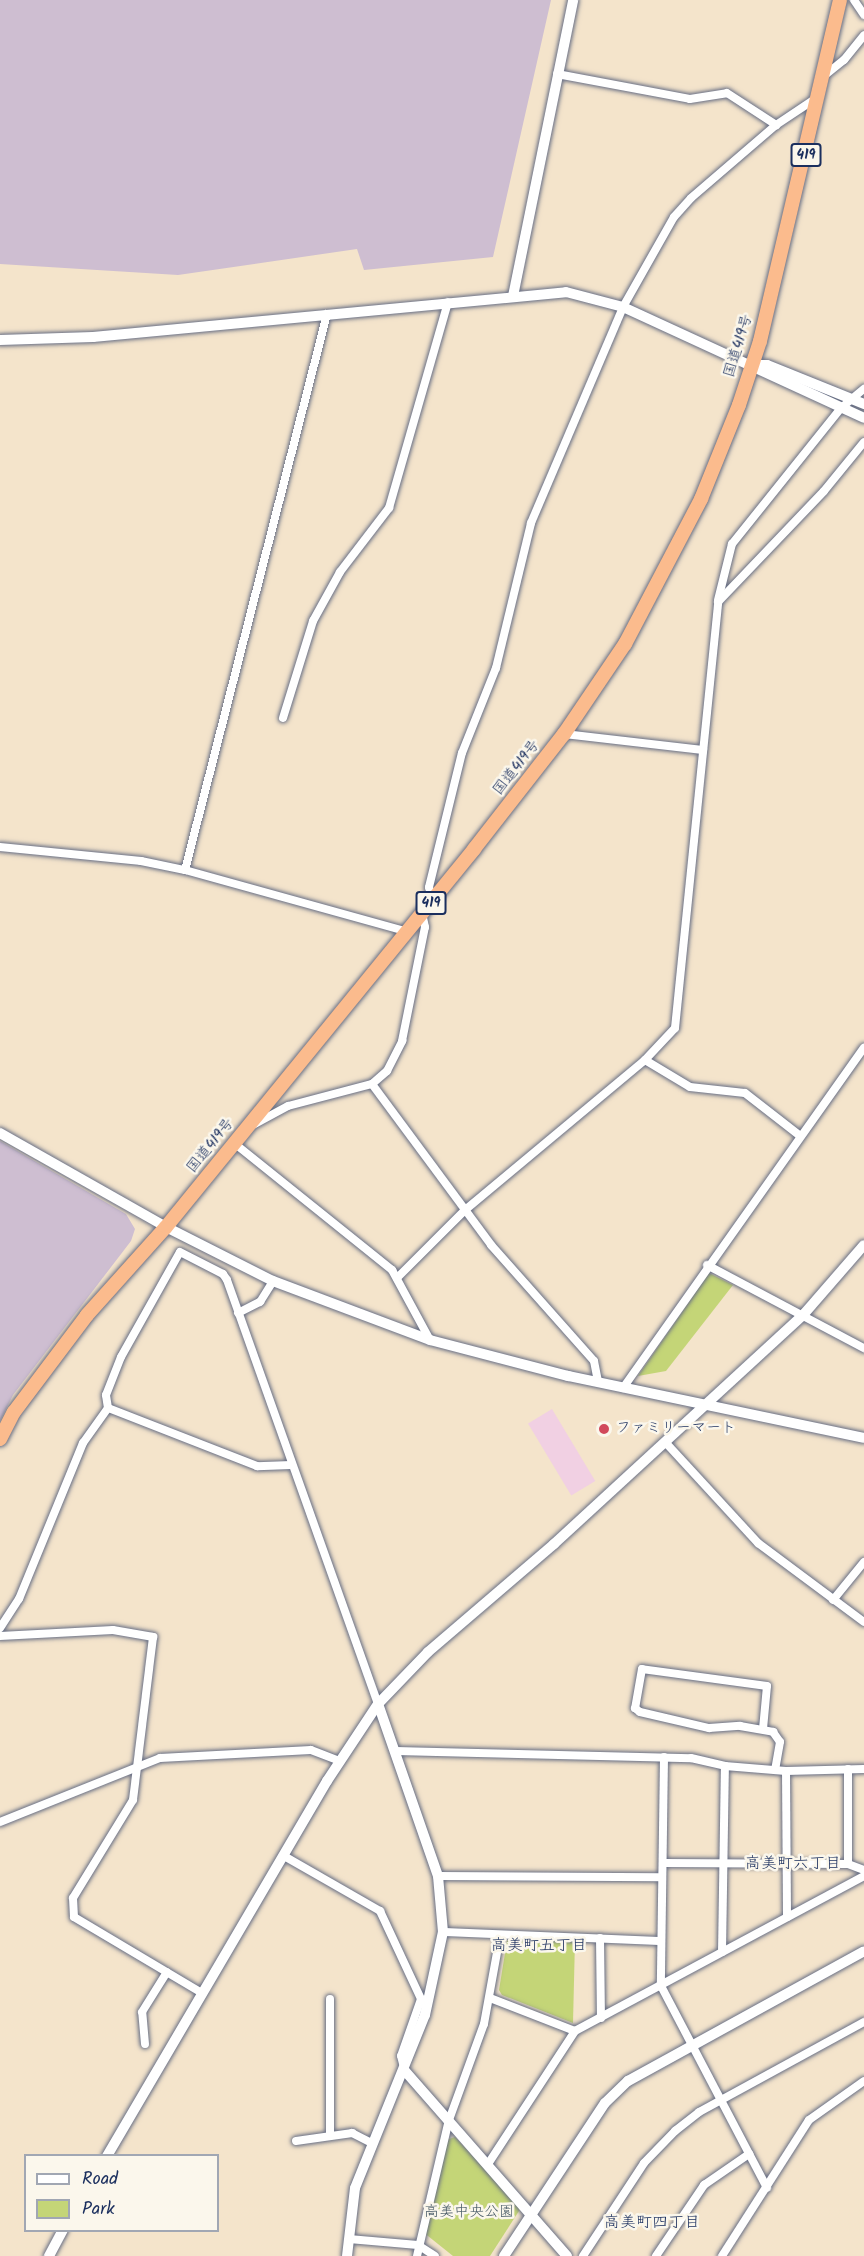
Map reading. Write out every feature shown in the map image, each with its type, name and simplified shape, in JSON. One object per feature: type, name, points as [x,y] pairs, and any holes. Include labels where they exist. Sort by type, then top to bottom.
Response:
[{"type":"highway","name":"国道419号","points":[[0,1439],[14,1412],[87,1315],[166,1227],[408,932],[564,734],[625,644],[701,499],[739,405],[750,365],[760,342],[820,96],[840,0]]},
{"type":"street","points":[[513,296],[573,0]]},
{"type":"street","points":[[854,0],[864,15]]},
{"type":"street","points":[[824,76],[844,60],[864,35]]},
{"type":"street","points":[[557,74],[690,99],[727,93],[776,125]]},
{"type":"street","points":[[432,901],[429,887],[462,753],[496,668],[531,524],[622,307],[674,217],[776,125],[820,96]]},
{"type":"street","points":[[0,340],[93,337],[566,292],[622,307],[864,418]]},
{"type":"street","points":[[283,718],[313,621],[340,572],[389,508],[448,302]]},
{"type":"street","points":[[185,870],[327,314]]},
{"type":"street","points":[[750,365],[767,365],[860,402]]},
{"type":"street","points":[[860,402],[864,389]]},
{"type":"street","points":[[398,1277],[465,1210],[645,1060],[675,1028],[678,1019],[718,602],[732,544],[841,408],[860,402]]},
{"type":"street","points":[[718,602],[824,491],[864,442]]},
{"type":"street","points":[[564,734],[703,750]]},
{"type":"street","points":[[0,847],[141,861],[185,870],[408,932]]},
{"type":"street","points":[[248,1127],[288,1106],[372,1084],[387,1071],[402,1041],[425,927],[422,913]]},
{"type":"street","points":[[623,1388],[707,1265],[864,1048]]},
{"type":"street","points":[[645,1060],[690,1087],[745,1093],[800,1135]]},
{"type":"street","points":[[372,1084],[465,1210],[594,1361],[598,1382]]},
{"type":"street","points":[[0,1133],[166,1227],[273,1281],[429,1340],[706,1407],[864,1438]]},
{"type":"street","points":[[234,1143],[398,1277],[429,1340]]},
{"type":"street","points":[[108,2154],[340,1761],[378,1704],[429,1652],[706,1407],[804,1314],[864,1245]]},
{"type":"street","points":[[0,1628],[19,1599],[83,1443],[108,1408],[106,1395],[121,1357],[180,1252],[223,1274],[396,1751],[438,1876],[443,1932],[430,1997],[405,2071],[355,2188],[347,2256]]},
{"type":"street","points":[[707,1265],[804,1314],[864,1348]]},
{"type":"street","points":[[238,1313],[260,1302],[273,1281]]},
{"type":"street","points":[[108,1408],[257,1466],[291,1465]]},
{"type":"street","points":[[666,1443],[758,1543],[864,1623]]},
{"type":"street","points":[[833,1600],[864,1562]]},
{"type":"street","points":[[0,1636],[41,1637],[113,1630],[153,1637],[133,1800],[73,1898],[74,1917],[202,1993]]},
{"type":"street","points":[[762,1729],[767,1686],[642,1669],[635,1708],[640,1712],[709,1728],[762,1729],[776,1734],[780,1742],[775,1770]]},
{"type":"street","points":[[0,1822],[138,1764],[160,1758],[311,1750],[340,1761]]},
{"type":"street","points":[[396,1751],[664,1757],[708,1760],[725,1766],[786,1771],[864,1769]]},
{"type":"street","points":[[664,1757],[661,1986],[767,2188]]},
{"type":"street","points":[[723,1952],[725,1766]]},
{"type":"street","points":[[848,1769],[848,1864]]},
{"type":"street","points":[[786,1771],[787,1917]]},
{"type":"street","points":[[284,1856],[380,1911],[421,1999],[401,2056],[405,2071],[531,2213],[560,2253]]},
{"type":"street","points":[[663,1863],[848,1864],[864,1870]]},
{"type":"street","points":[[438,1876],[662,1877]]},
{"type":"street","points":[[488,2164],[576,2031],[864,1876]]},
{"type":"street","points":[[443,1932],[661,1941]]},
{"type":"street","points":[[417,2256],[449,2120],[484,2024],[500,1936]]},
{"type":"street","points":[[600,1938],[601,2018]]},
{"type":"street","points":[[504,2256],[605,2103],[628,2081],[690,2043],[864,1951]]},
{"type":"street","points":[[145,2044],[142,2012],[167,1972]]},
{"type":"street","points":[[490,1998],[576,2031]]},
{"type":"street","points":[[330,1999],[330,2134]]},
{"type":"street","points":[[583,2256],[658,2147],[699,2112],[864,2022]]},
{"type":"street","points":[[722,2256],[809,2120],[864,2081]]},
{"type":"street","points":[[296,2141],[330,2134],[352,2133],[372,2144]]},
{"type":"street","points":[[656,2256],[704,2185],[749,2154]]},
{"type":"street","points":[[49,2256],[62,2232]]},
{"type":"street","points":[[349,2239],[418,2245],[435,2256]]},
{"type":"shaded area","points":[[0,0],[551,0],[493,257],[364,270],[357,249],[178,275],[0,264]]},
{"type":"shaded area","points":[[0,1141],[126,1214],[135,1229],[131,1241],[13,1395],[0,1421]]},
{"type":"shaded area","points":[[552,1409],[595,1481],[571,1495],[528,1423]]},
{"type":"green space","points":[[709,1273],[733,1285],[666,1371],[638,1376]]},
{"type":"green space","points":[[512,1938],[575,1940],[573,2023],[502,1995],[499,1990],[507,1941]]},
{"type":"green space","name":"高美中央公園","points":[[455,2137],[519,2205],[519,2211],[490,2256],[453,2256],[423,2232],[446,2140]]},
{"type":"place","name":"ファミリーマート","points":[[604,1429]]},
{"type":"district","name":"高美町六丁目","points":[[793,1864]]},
{"type":"district","name":"高美町五丁目","points":[[539,1946]]},
{"type":"district","name":"高美町四丁目","points":[[652,2223]]}]
